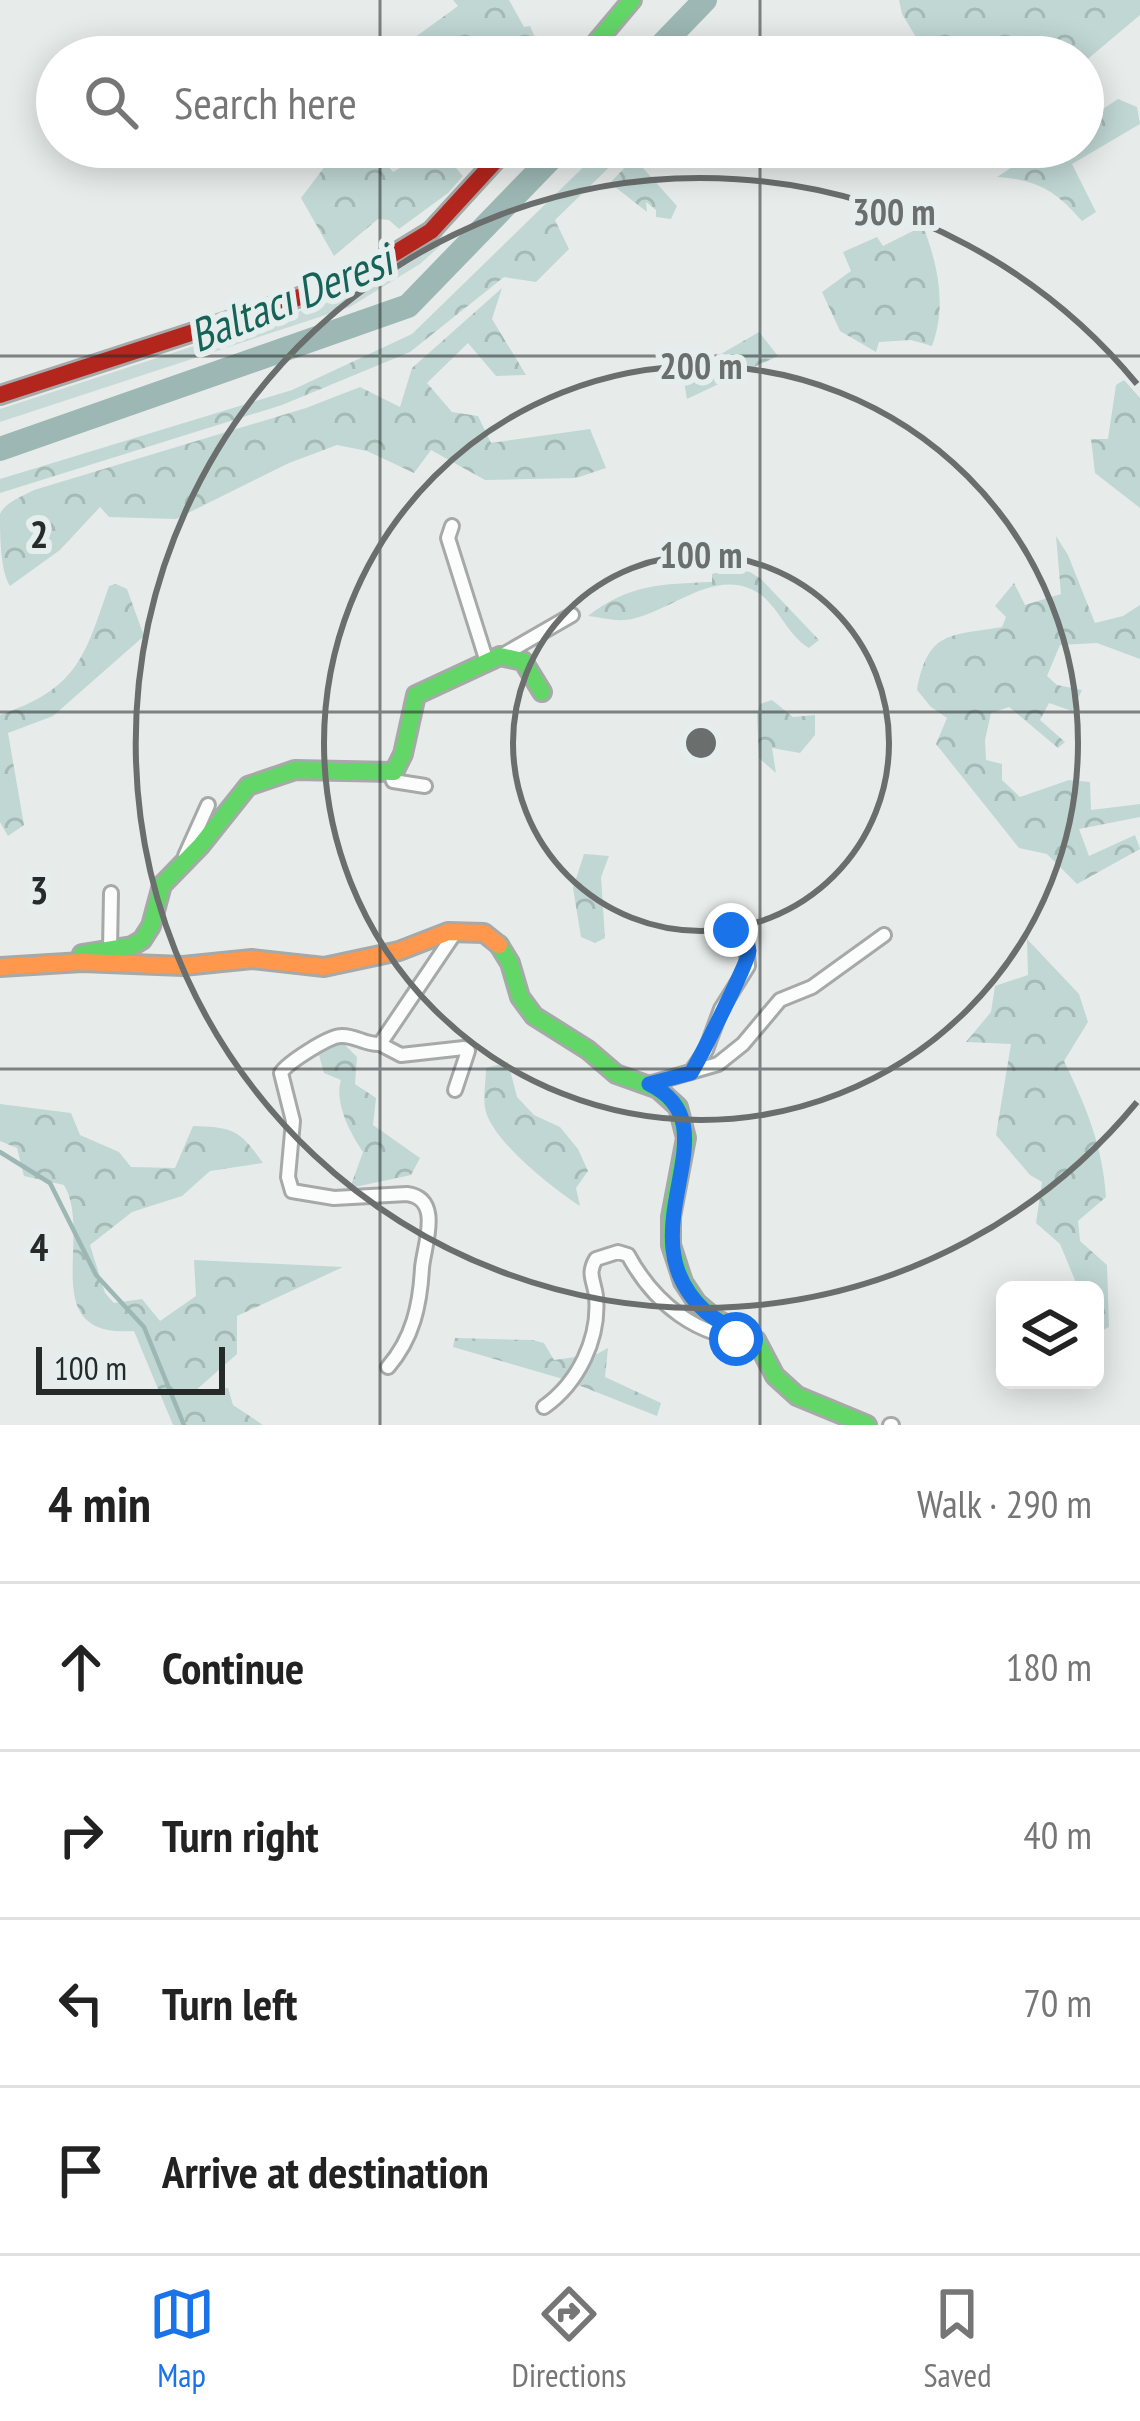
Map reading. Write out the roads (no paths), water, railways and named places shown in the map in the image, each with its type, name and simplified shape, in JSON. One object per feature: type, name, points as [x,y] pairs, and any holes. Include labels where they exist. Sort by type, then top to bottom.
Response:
[{"type":"street","points":[[602,36],[632,0]]},
{"type":"street","points":[[0,395],[292,300],[370,269],[431,231],[489,168]]},
{"type":"street","points":[[452,526],[448,538],[493,659]]},
{"type":"street","points":[[8,966],[132,946],[142,940],[162,886],[248,786],[296,770],[390,773],[404,760],[416,695],[572,615]]},
{"type":"street","points":[[493,659],[523,661],[542,692]]},
{"type":"street","points":[[390,773],[392,781],[425,786]]},
{"type":"street","points":[[179,868],[208,805]]},
{"type":"street","points":[[110,950],[111,893]]},
{"type":"street","points":[[691,1073],[706,1050],[721,1009],[748,966],[746,941],[731,930]]},
{"type":"street","points":[[8,966],[82,962],[183,966],[252,959],[323,967],[399,950],[448,932],[474,931],[492,938],[511,959],[529,1012],[628,1081],[649,1084],[718,1064],[743,1044],[780,1000],[812,987],[884,935]]},
{"type":"street","points":[[380,1044],[455,933]]},
{"type":"street","points":[[388,1367],[410,1333],[423,1288],[429,1221],[425,1202],[407,1194],[334,1198],[292,1191],[288,1177],[293,1121],[281,1073],[287,1063],[344,1035],[401,1055],[464,1048],[468,1061],[455,1090]]},
{"type":"street","points":[[649,1084],[677,1104],[686,1131],[670,1232],[674,1258],[695,1301],[710,1316],[755,1340],[774,1376],[791,1393],[867,1425]]},
{"type":"street","points":[[544,1407],[566,1391],[581,1367],[592,1331],[596,1296],[590,1276],[596,1258],[618,1252],[628,1255],[641,1280],[675,1313],[711,1335],[755,1340]]},
{"type":"waterway","name":"Baltacı Deresi","points":[[670,36],[705,0]]},
{"type":"waterway","name":"Baltacı Deresi","points":[[0,449],[408,306],[542,168]]},
{"type":"waterway","points":[[0,1152],[50,1183],[96,1275],[144,1327],[184,1425]]}]
